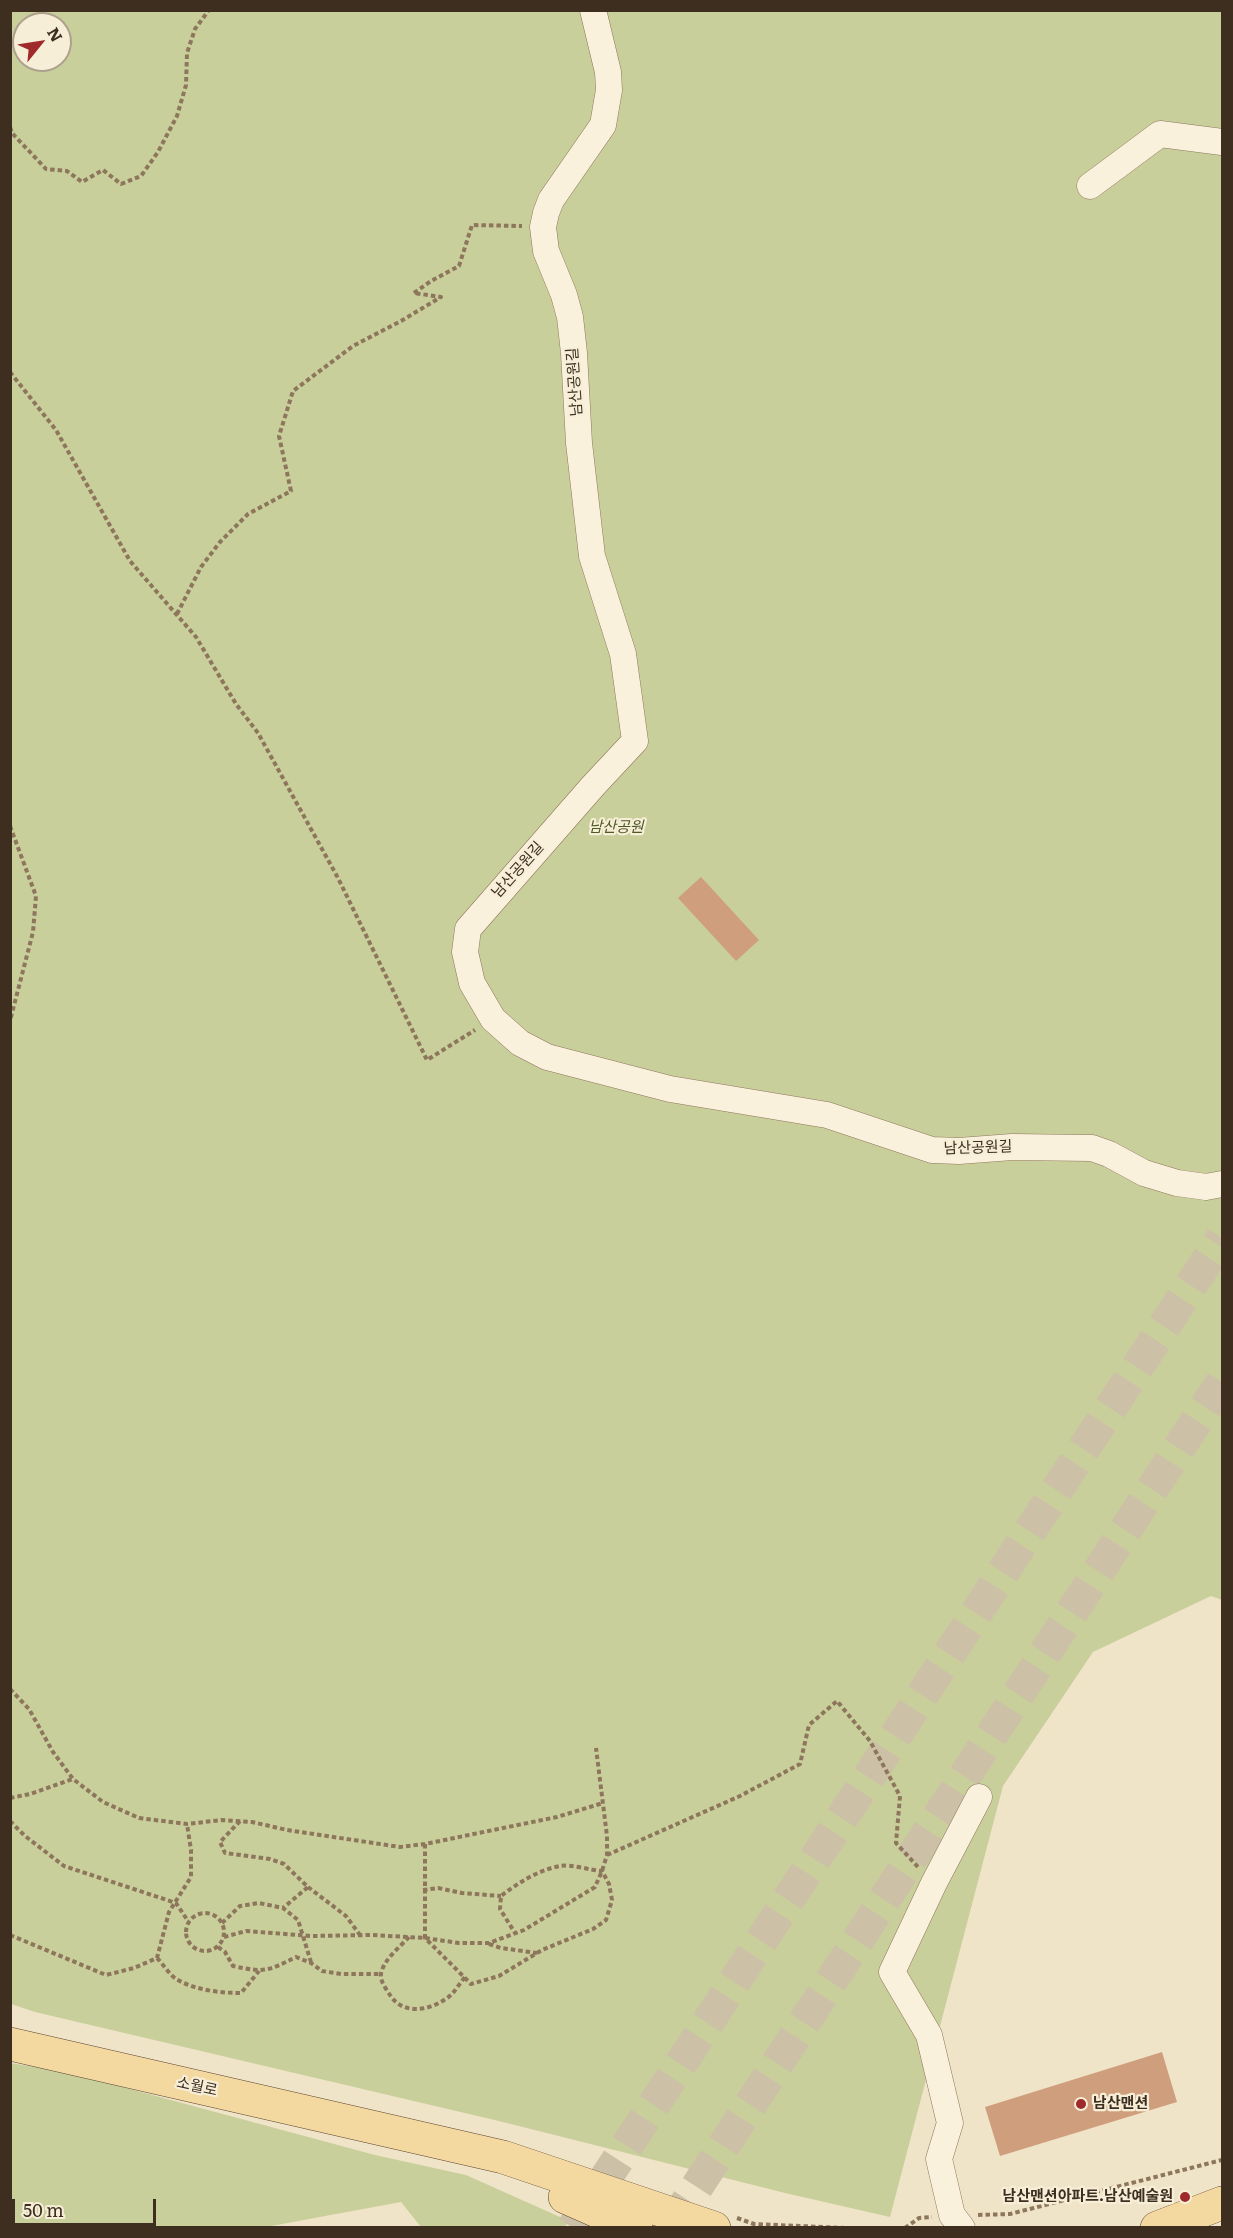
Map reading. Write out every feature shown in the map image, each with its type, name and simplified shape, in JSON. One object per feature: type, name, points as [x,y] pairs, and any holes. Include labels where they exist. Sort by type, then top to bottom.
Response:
[{"type":"main road","name":"소월로","points":[[10,2044],[503,2157],[714,2228]]},
{"type":"main road","name":"소월로","points":[[384,2129],[518,2177],[636,2228]]},
{"type":"main road","points":[[1155,2227],[1222,2203]]},
{"type":"street","name":"남산공원길","points":[[593,10],[608,72],[609,90],[603,125],[551,200],[543,227],[546,251],[564,295],[570,317],[579,443],[592,556],[623,654],[635,741],[468,929],[465,952],[472,983],[494,1019],[520,1043],[556,1060],[670,1089],[828,1115],[932,1150],[959,1151],[1012,1147],[1092,1148],[1110,1154],[1144,1173],[1177,1183],[1206,1187],[1222,1184]]},
{"type":"street","points":[[1089,186],[1160,134],[1222,142]]},
{"type":"street","points":[[957,2221],[939,2159],[950,2123],[929,2035],[892,1972],[934,1883],[979,1797]]},
{"type":"path","points":[[10,127],[11,134],[46,169],[67,171],[82,182],[103,170],[121,184],[141,176],[158,152],[177,116],[186,85],[187,53],[195,28],[209,10]]},
{"type":"path","points":[[177,614],[201,567],[220,542],[248,514],[291,491],[279,436],[293,391],[353,346],[441,297],[414,293],[431,280],[459,266],[472,225],[543,227]]},
{"type":"path","points":[[10,372],[56,430],[130,561],[177,614],[206,652],[236,704],[258,733],[306,818],[428,1060],[494,1019]]},
{"type":"path","points":[[10,826],[36,896],[33,932],[10,1021]]},
{"type":"path","points":[[10,1689],[28,1708],[53,1752],[73,1779],[103,1802],[139,1818],[187,1824],[222,1820],[240,1821],[400,1847],[557,1817],[603,1803]]},
{"type":"path","points":[[607,1856],[740,1796],[800,1764],[809,1725],[837,1701],[870,1742],[900,1796],[896,1843],[934,1883]]},
{"type":"path","points":[[224,1937],[246,1931],[303,1935],[409,1937],[459,1943],[489,1943],[515,1933],[595,1887],[607,1856],[596,1748]]},
{"type":"path","points":[[10,1798],[30,1794],[73,1779]]},
{"type":"path","points":[[10,1821],[25,1836],[64,1866],[176,1903],[188,1921]]},
{"type":"path","points":[[240,1821],[220,1842],[225,1853],[270,1859],[284,1864],[308,1887],[346,1916],[360,1935]]},
{"type":"path","points":[[157,1958],[169,1912],[191,1877],[191,1850],[187,1824]]},
{"type":"path","points":[[425,1844],[423,1890],[425,1938],[471,1984],[499,1976],[537,1953],[593,1929],[606,1920],[612,1900],[609,1884],[602,1871]]},
{"type":"path","points":[[423,1890],[438,1888],[462,1893],[501,1896],[536,1874],[561,1866],[602,1871]]},
{"type":"path","points":[[283,1908],[308,1887]]},
{"type":"path","points":[[501,1896],[500,1909],[515,1933]]},
{"type":"path","points":[[222,1923],[240,1906],[259,1903],[283,1908],[298,1920],[311,1963]]},
{"type":"path","points":[[199,1913],[213,1914],[222,1923],[224,1937],[218,1947],[205,1952],[192,1947],[185,1935],[188,1921],[199,1913]]},
{"type":"path","points":[[10,1935],[106,1975],[134,1968],[157,1958]]},
{"type":"path","points":[[409,1937],[389,1958],[381,1974],[383,1983],[394,2001],[411,2010],[431,2007],[451,1995],[465,1977]]},
{"type":"path","points":[[489,1943],[501,1948],[537,1953]]},
{"type":"path","points":[[218,1947],[225,1952],[233,1966],[259,1971],[296,1957],[311,1963],[322,1971],[340,1974],[381,1974]]},
{"type":"path","points":[[157,1958],[174,1978],[220,1993],[241,1993],[259,1971]]},
{"type":"path","points":[[905,2228],[919,2218],[957,2221],[1010,2214],[1222,2160]]},
{"type":"green space","name":"남산공원","points":[[11,11],[1222,11],[1222,1600],[1211,1596],[1093,1652],[1003,1786],[890,2217],[503,2122],[35,2012],[11,2004]]},
{"type":"green space","points":[[10,2063],[67,2072],[375,2155],[466,2175],[569,2221],[564,2228],[421,2227],[401,2202],[266,2227],[11,2227]]},
{"type":"building","points":[[701,877],[759,940],[736,961],[678,898]]},
{"type":"building","name":"남산맨션","points":[[1162,2052],[1177,2102],[1000,2156],[985,2107]]},
{"type":"tunnel","points":[[573,2228],[1222,1238]]},
{"type":"tunnel","points":[[670,2228],[1222,1382]]},
{"type":"place","name":"남산맨션","points":[[1081,2104]]},
{"type":"place","name":"남산맨션아파트.남산예술원","points":[[1185,2197]]}]
